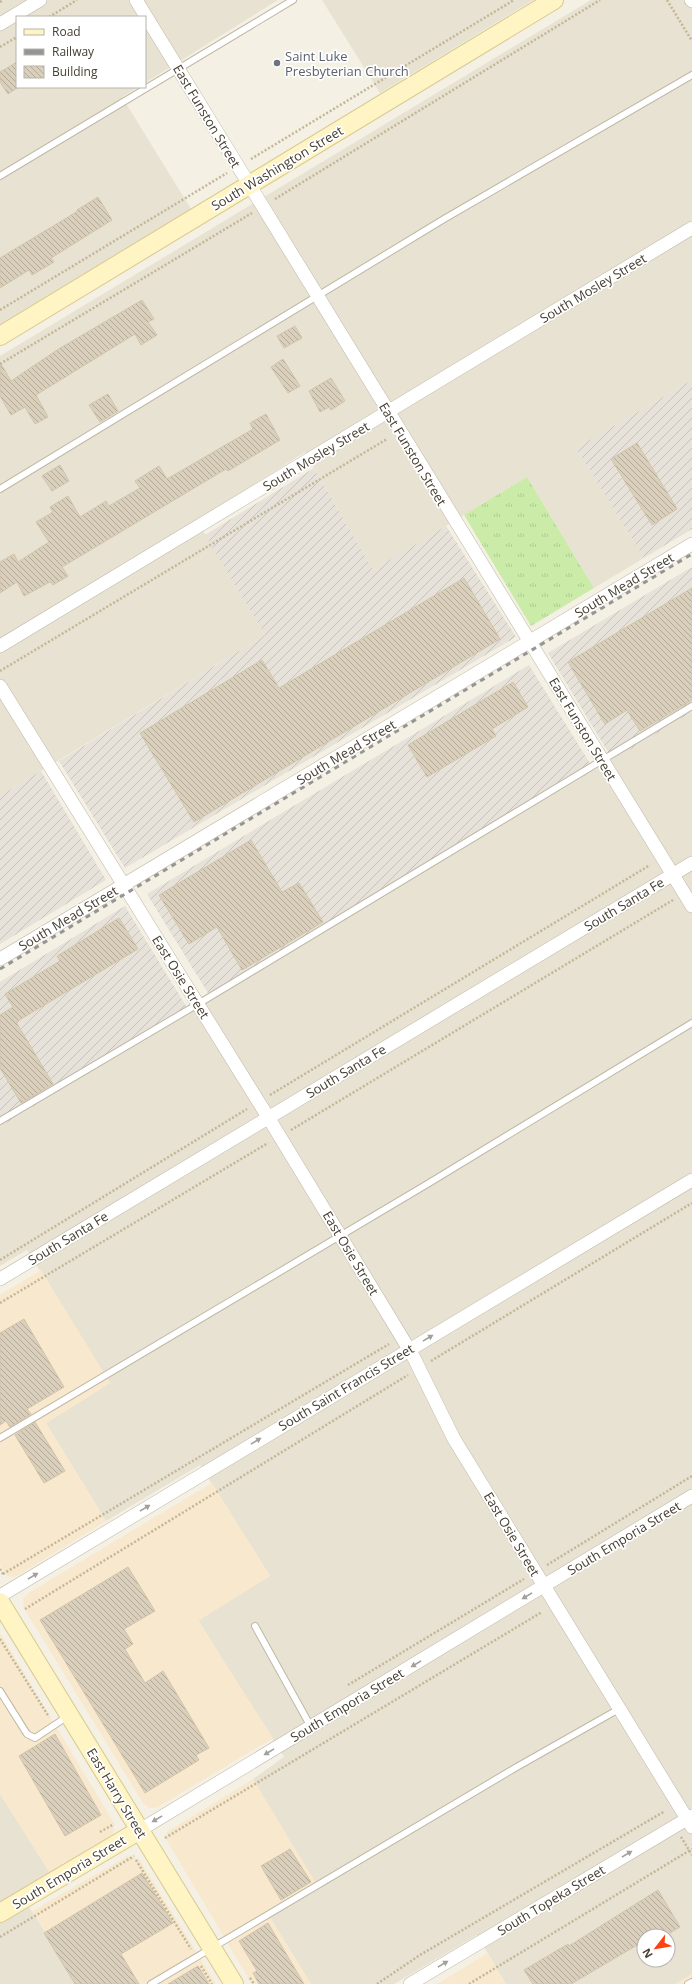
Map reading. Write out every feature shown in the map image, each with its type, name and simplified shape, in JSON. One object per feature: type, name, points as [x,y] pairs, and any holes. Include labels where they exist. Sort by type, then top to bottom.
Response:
[{"type":"street","points":[[0,24],[40,0]]},
{"type":"street","name":"East Funston Street","points":[[136,0],[146,16]]},
{"type":"street","name":"South Washington Street","points":[[0,336],[554,0]]},
{"type":"street","name":"East Funston Street","points":[[146,16],[388,413],[692,906]]},
{"type":"street","name":"South Mosley Street","points":[[0,646],[692,228]]},
{"type":"street","name":"South Mead Street","points":[[0,959],[692,544]]},
{"type":"street","name":"East Osie Street","points":[[0,686],[280,1136],[409,1349],[454,1439],[619,1709],[690,1821]]},
{"type":"street","name":"South Santa Fe","points":[[0,1279],[692,863]]},
{"type":"street","name":"South Saint Francis Street","points":[[0,1596],[692,1180]]},
{"type":"street","name":"South Emporia Street","points":[[0,1913],[311,1727],[692,1496]]},
{"type":"street","name":"East Harry Street","points":[[0,1602],[234,1984]]},
{"type":"street","name":"South Topeka Street","points":[[410,1984],[690,1821]]},
{"type":"lane","points":[[146,87],[292,0]]},
{"type":"lane","points":[[0,489],[444,219],[692,75]]},
{"type":"lane","points":[[0,176],[145,88]]},
{"type":"lane","points":[[0,1121],[198,1004],[692,706]]},
{"type":"lane","points":[[0,1438],[340,1236],[692,1023]]},
{"type":"lane","points":[[255,1626],[311,1727]]},
{"type":"lane","points":[[0,1691],[27,1734],[34,1738],[70,1716]]},
{"type":"lane","points":[[151,1984],[515,1768],[619,1709]]},
{"type":"lane","points":[[688,1984],[692,1982]]},
{"type":"path","points":[[0,2],[4,0]]},
{"type":"path","points":[[51,16],[77,0]]},
{"type":"path","points":[[0,310],[514,0]]},
{"type":"path","points":[[0,364],[262,207],[600,0]]},
{"type":"path","points":[[667,0],[692,41]]},
{"type":"path","points":[[0,47],[16,38]]},
{"type":"path","points":[[0,671],[387,439]]},
{"type":"path","points":[[0,1260],[650,865]]},
{"type":"path","points":[[0,1303],[684,894]]},
{"type":"path","points":[[25,1610],[419,1368],[692,1203]]},
{"type":"path","points":[[3,1574],[401,1336]]},
{"type":"path","points":[[344,1688],[692,1476]]},
{"type":"path","points":[[165,1838],[542,1612]]},
{"type":"path","points":[[0,1640],[54,1726]]},
{"type":"path","points":[[110,1817],[212,1984]]},
{"type":"path","points":[[469,1984],[692,1849]]},
{"type":"path","points":[[0,1938],[134,1856]]},
{"type":"shaded area","points":[[0,0],[278,0],[146,82],[146,16],[16,16],[16,88],[136,88],[122,97],[191,209],[0,324]]},
{"type":"shaded area","points":[[322,0],[533,0],[380,93]]},
{"type":"shaded area","points":[[591,0],[692,0],[692,380],[576,448],[644,558],[594,588],[527,477],[373,570],[305,452],[197,521],[265,635],[0,796],[0,356]]},
{"type":"shaded area","points":[[692,380],[692,529],[644,558],[576,448]]},
{"type":"shaded area","points":[[314,468],[373,570],[446,526],[516,637],[125,868],[59,761],[265,635],[205,535]]},
{"type":"shaded area","points":[[692,567],[692,712],[613,760],[548,653]]},
{"type":"shaded area","points":[[529,665],[594,770],[211,998],[147,894]]},
{"type":"shaded area","points":[[692,712],[692,1974],[675,1984],[506,1984],[477,1935],[394,1984],[311,1984],[268,1914],[316,1885],[253,1779],[284,1757],[198,1620],[270,1576],[200,1465],[106,1521],[46,1423],[110,1383],[27,1250],[0,1266],[0,1127],[189,1011]]},
{"type":"shaded area","points":[[41,771],[106,880],[0,944],[0,796]]},
{"type":"shaded area","points":[[125,906],[189,1011],[0,1127],[0,982]]},
{"type":"shaded area","points":[[41,1270],[110,1383],[46,1423],[106,1521],[15,1577],[7,1576],[0,1565],[0,1295]]},
{"type":"shaded area","points":[[212,1483],[270,1576],[198,1621],[273,1738],[158,1807],[149,1808],[143,1803],[24,1608],[23,1599],[30,1592]]},
{"type":"shaded area","points":[[0,1633],[114,1823],[112,1837],[50,1873],[0,1794]]},
{"type":"shaded area","points":[[253,1779],[317,1885],[268,1914],[311,1984],[252,1984],[166,1839],[167,1832]]},
{"type":"shaded area","points":[[0,1794],[50,1873],[19,1891],[78,1984],[0,1984]]},
{"type":"shaded area","points":[[128,1856],[139,1859],[216,1984],[78,1984],[32,1911]]},
{"type":"shaded area","points":[[488,1953],[506,1984],[437,1984]]},
{"type":"shaded area","points":[[692,1974],[692,1984],[675,1984]]},
{"type":"green space","points":[[527,477],[594,588],[531,626],[464,515]]},
{"type":"building","points":[[16,63],[17,88],[8,94],[0,82],[0,72]]},
{"type":"building","points":[[98,197],[112,220],[51,258],[54,262],[32,275],[29,270],[0,288],[0,258],[78,211],[77,210]]},
{"type":"building","points":[[142,300],[154,319],[148,322],[157,335],[141,345],[135,334],[36,395],[48,417],[35,424],[25,407],[11,415],[0,396],[0,362],[11,381],[57,350]]},
{"type":"building","points":[[295,326],[302,338],[284,348],[277,336]]},
{"type":"building","points":[[283,359],[300,386],[288,393],[271,367]]},
{"type":"building","points":[[331,378],[345,401],[331,410],[329,407],[320,412],[309,391]]},
{"type":"building","points":[[108,394],[118,411],[100,422],[89,405]]},
{"type":"building","points":[[266,414],[280,440],[228,471],[226,469],[62,567],[68,576],[53,585],[50,582],[24,596],[17,582],[0,593],[0,562],[14,554],[18,562],[49,542],[36,522],[53,512],[50,507],[68,496],[80,517],[106,501],[109,506],[140,488],[135,481],[159,466],[167,479],[253,429],[250,423]]},
{"type":"building","points":[[637,443],[677,509],[652,525],[611,459]]},
{"type":"building","points":[[60,465],[69,481],[52,491],[42,476]]},
{"type":"building","points":[[464,578],[500,639],[194,822],[140,733],[262,660],[279,688]]},
{"type":"building","points":[[692,588],[692,700],[640,731],[627,710],[605,724],[568,662]]},
{"type":"building","points":[[513,682],[528,707],[492,729],[496,736],[427,777],[408,745]]},
{"type":"building","points":[[251,840],[282,892],[299,883],[323,922],[242,970],[217,927],[189,944],[159,895]]},
{"type":"building","points":[[119,918],[138,949],[16,1022],[53,1084],[21,1103],[0,1068],[0,1015],[13,1007],[5,994],[60,961],[57,956]]},
{"type":"building","points":[[24,1319],[64,1387],[27,1409],[31,1414],[10,1427],[6,1421],[0,1425],[0,1333]]},
{"type":"building","points":[[35,1422],[65,1471],[44,1483],[15,1435]]},
{"type":"building","points":[[128,1567],[155,1611],[124,1629],[133,1644],[125,1649],[145,1683],[163,1671],[209,1748],[196,1755],[199,1760],[145,1793],[40,1620]]},
{"type":"building","points":[[55,1734],[101,1815],[65,1836],[19,1756]]},
{"type":"building","points":[[290,1849],[311,1882],[281,1900],[261,1866]]},
{"type":"building","points":[[142,1873],[173,1923],[121,1954],[139,1984],[75,1984],[44,1933]]},
{"type":"building","points":[[658,1890],[680,1927],[676,1929],[676,1928],[636,1928],[636,1946],[571,1984],[533,1984],[524,1970],[568,1944],[569,1946]]},
{"type":"building","points":[[268,1923],[304,1984],[259,1984],[253,1973],[257,1971],[239,1941]]},
{"type":"building","points":[[198,1966],[209,1984],[168,1984]]},
{"type":"railway","points":[[0,969],[692,554]]},
{"type":"place","name":"Saint Luke Presbyterian Church","points":[[277,63]]}]
